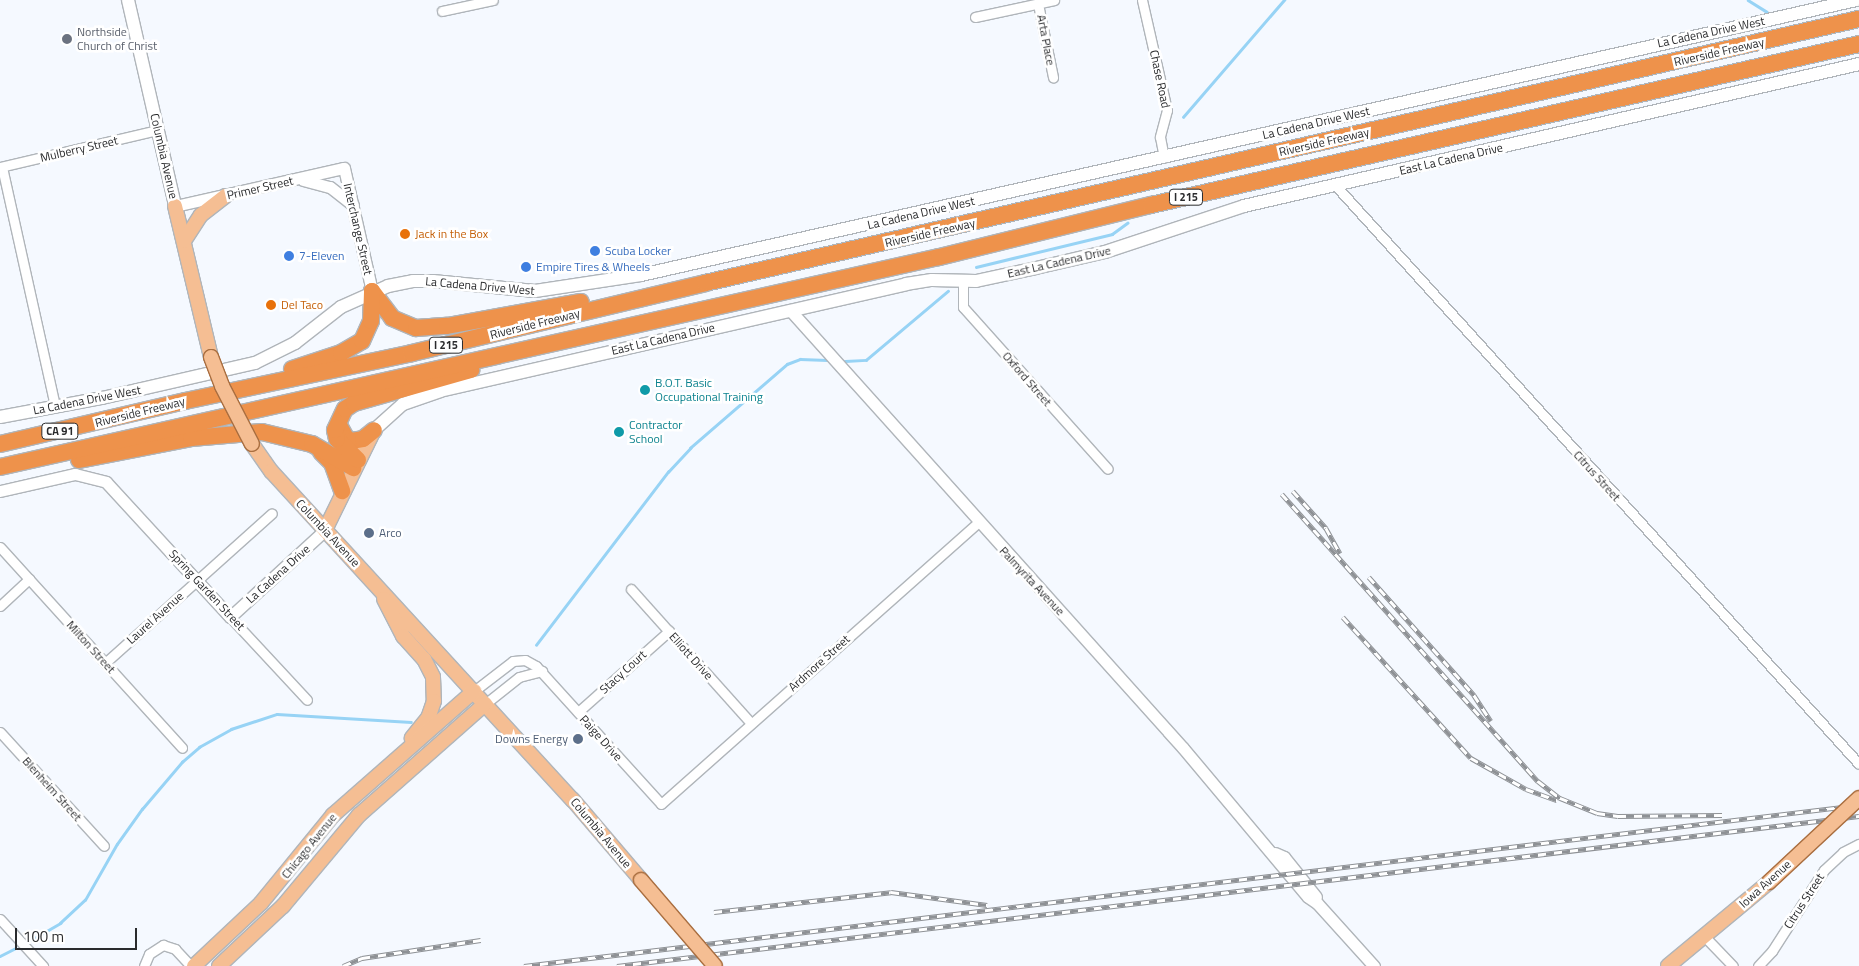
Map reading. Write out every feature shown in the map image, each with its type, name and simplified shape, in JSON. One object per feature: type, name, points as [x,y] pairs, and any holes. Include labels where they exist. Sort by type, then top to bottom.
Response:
[{"type":"highway","name":"Riverside Freeway","points":[[0,444],[185,401],[412,354],[705,283],[1859,19]]},
{"type":"highway","name":"Riverside Freeway","points":[[7,466],[514,350],[939,257],[1151,205],[1859,44]]},
{"type":"highway","points":[[372,291],[392,318],[416,328],[447,326],[562,306],[688,279],[705,283]]},
{"type":"highway","points":[[185,401],[206,390],[296,368],[351,348],[367,332],[372,291]]},
{"type":"highway","points":[[356,464],[337,439],[335,430],[341,414],[354,403],[472,370],[514,350]]},
{"type":"highway","points":[[341,414],[340,425],[346,438],[358,441],[374,430]]},
{"type":"highway","name":"I 215","points":[[0,436],[121,417]]},
{"type":"highway","points":[[7,466],[65,462],[191,438],[262,432],[312,444],[356,464]]},
{"type":"highway","points":[[312,444],[332,463],[342,491]]},
{"type":"main road","name":"Columbia Avenue","points":[[128,0],[211,357],[225,393],[252,444],[271,471],[486,704],[715,966]]},
{"type":"main road","name":"La Cadena Drive West","points":[[0,416],[255,363],[295,343],[341,307],[372,291],[413,281],[535,291],[642,276],[1856,0]]},
{"type":"main road","name":"East La Cadena Drive","points":[[325,530],[342,491],[374,430],[392,411],[424,396],[906,284],[932,280],[963,281],[988,279],[1105,252],[1244,206],[1859,64]]},
{"type":"main road","points":[[184,240],[201,215],[225,196]]},
{"type":"main road","points":[[380,589],[403,636],[424,659],[434,690],[428,718],[383,770]]},
{"type":"main road","name":"Chicago Avenue","points":[[193,966],[261,904],[333,815],[474,691]]},
{"type":"main road","name":"Chicago Avenue","points":[[219,966],[283,906],[358,815],[486,704]]},
{"type":"main road","name":"Iowa Avenue","points":[[1668,966],[1769,882],[1859,798]]},
{"type":"street","points":[[442,12],[493,0]]},
{"type":"street","points":[[975,17],[1054,0]]},
{"type":"street","name":"Chase Road","points":[[1142,0],[1166,104],[1166,119],[1160,137],[1164,158]]},
{"type":"street","name":"Arta Place","points":[[1038,4],[1053,77]]},
{"type":"street","name":"Mulberry Street","points":[[1,167],[158,130]]},
{"type":"street","points":[[1,167],[55,406]]},
{"type":"street","name":"Primer Street","points":[[175,206],[344,168]]},
{"type":"street","name":"Interchange Street","points":[[344,168],[372,291]]},
{"type":"street","points":[[296,180],[330,186],[353,205]]},
{"type":"street","name":"Citrus Street","points":[[1336,186],[1859,764]]},
{"type":"street","name":"Oxford Street","points":[[963,281],[963,307],[1108,470]]},
{"type":"street","name":"Palmyrita Avenue","points":[[790,310],[977,523],[1023,569],[1273,852],[1287,874],[1317,903],[1374,966]]},
{"type":"street","name":"Spring Garden Street","points":[[0,491],[75,474],[106,482],[307,700]]},
{"type":"street","name":"Laurel Avenue","points":[[105,663],[272,513]]},
{"type":"street","name":"Ardmore Street","points":[[661,804],[977,523]]},
{"type":"street","name":"La Cadena Drive","points":[[230,617],[325,530]]},
{"type":"street","name":"Milton Street","points":[[0,547],[182,748]]},
{"type":"street","points":[[0,606],[29,579]]},
{"type":"street","name":"Elliott Drive","points":[[632,589],[751,723]]},
{"type":"street","name":"Stacy Court","points":[[578,712],[669,631]]},
{"type":"street","name":"Paige Drive","points":[[474,691],[513,661],[525,660],[542,671],[661,804]]},
{"type":"street","points":[[486,704],[519,677],[542,671]]},
{"type":"street","name":"Blenheim Street","points":[[0,732],[104,846]]},
{"type":"street","name":"Citrus Street","points":[[1758,966],[1772,951],[1824,870],[1843,852],[1859,844]]},
{"type":"street","points":[[0,920],[43,966]]},
{"type":"street","points":[[1705,937],[1733,966]]},
{"type":"street","points":[[144,966],[149,954],[163,945],[175,949],[193,966]]},
{"type":"waterway","points":[[1183,117],[1284,0]]},
{"type":"waterway","points":[[1748,0],[1767,12]]},
{"type":"waterway","points":[[976,267],[1112,234],[1127,223]]},
{"type":"waterway","points":[[845,361],[866,360],[948,291]]},
{"type":"waterway","points":[[536,645],[668,472],[690,448],[787,364],[800,359],[827,360]]},
{"type":"waterway","points":[[31,940],[60,923],[85,900],[117,844],[142,809],[182,762],[199,747],[231,729],[277,714],[411,722]]},
{"type":"waterway","points":[[0,956],[14,949]]},
{"type":"railway","points":[[1293,491],[1326,528],[1340,553]]},
{"type":"railway","points":[[1282,494],[1538,781],[1560,798],[1597,813],[1618,816],[1722,815]]},
{"type":"railway","points":[[1369,577],[1474,695],[1491,721]]},
{"type":"railway","points":[[1343,617],[1471,758],[1526,789],[1557,800]]},
{"type":"railway","points":[[524,966],[1859,805]]},
{"type":"railway","points":[[617,966],[1859,816]]},
{"type":"railway","points":[[714,912],[891,892],[987,905]]},
{"type":"railway","points":[[343,966],[362,958],[481,940]]},
{"type":"place","name":"Northside Church of Christ","points":[[67,39]]},
{"type":"place","name":"Jack in the Box","points":[[405,234]]},
{"type":"place","name":"Scuba Locker","points":[[595,251]]},
{"type":"place","name":"7-Eleven","points":[[289,256]]},
{"type":"place","name":"Empire Tires & Wheels","points":[[526,267]]},
{"type":"place","name":"Del Taco","points":[[271,305]]},
{"type":"place","name":"B.O.T. Basic Occupational Training","points":[[645,390]]},
{"type":"place","name":"Contractor School","points":[[619,432]]},
{"type":"place","name":"Arco","points":[[369,533]]},
{"type":"place","name":"Downs Energy","points":[[578,739]]}]
